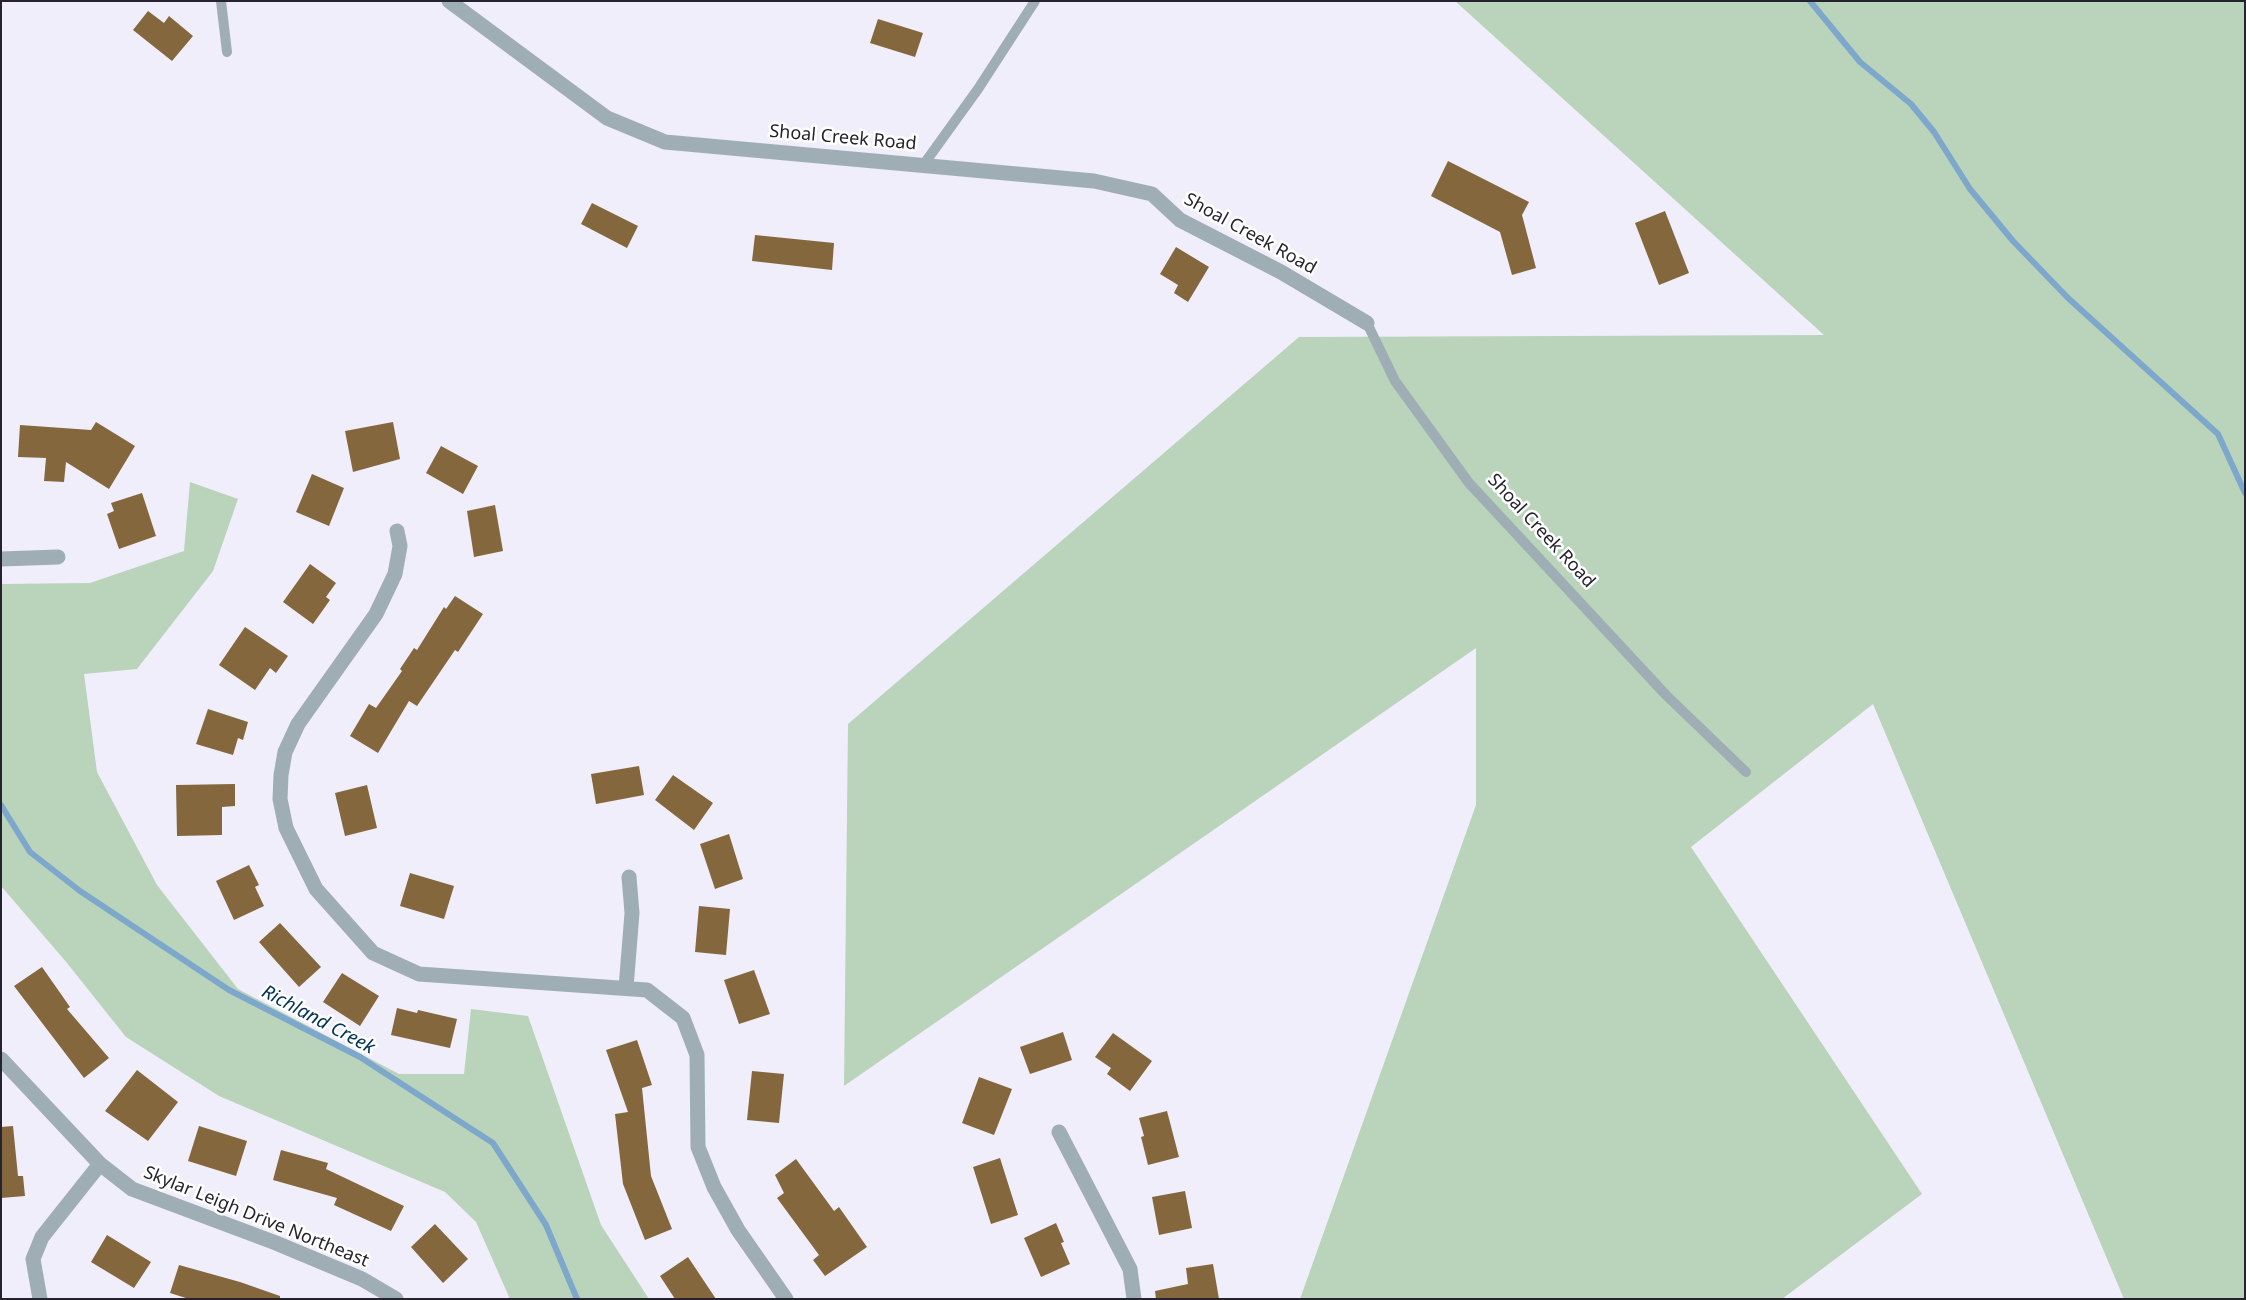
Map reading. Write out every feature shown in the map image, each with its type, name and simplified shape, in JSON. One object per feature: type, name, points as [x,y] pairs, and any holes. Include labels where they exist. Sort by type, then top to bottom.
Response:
[{"type":"street","name":"Shoal Creek Road","points":[[449,1],[608,118],[665,142],[924,164],[1094,181],[1152,194],[1180,220],[1281,272],[1367,323]]},
{"type":"street","points":[[397,531],[400,546],[395,574],[376,614],[298,724],[285,752],[281,775],[280,799],[286,828],[316,888],[373,953],[419,974],[647,990],[683,1018],[697,1055],[698,1147],[714,1187],[738,1230],[786,1299]]},
{"type":"street","points":[[1,559],[58,558]]},
{"type":"street","points":[[626,988],[632,913],[629,877]]},
{"type":"street","name":"Skylar Leigh Drive Northeast","points":[[1,1059],[100,1164],[132,1189],[284,1246],[362,1279],[396,1299]]},
{"type":"street","points":[[1059,1132],[1130,1269],[1134,1299]]},
{"type":"street","points":[[40,1299],[33,1259],[42,1237],[100,1164]]},
{"type":"lane","points":[[221,1],[227,52]]},
{"type":"lane","points":[[924,164],[978,89],[1035,1]]},
{"type":"lane","name":"Shoal Creek Road","points":[[1367,323],[1395,381],[1469,483],[1666,694],[1746,772]]},
{"type":"green space","points":[[1455,1],[2245,1],[2245,1299],[2124,1299],[1873,704],[1691,847],[1922,1194],[1782,1299],[1300,1299],[1476,805],[1476,648],[844,1086],[848,724],[1299,337],[1824,335]]},
{"type":"green space","points":[[190,482],[238,499],[213,571],[137,669],[84,674],[97,772],[157,885],[238,989],[399,1074],[464,1074],[471,1009],[528,1016],[601,1225],[649,1299],[510,1299],[476,1222],[445,1192],[219,1096],[126,1037],[67,963],[1,886],[1,584],[90,583],[184,551]]},
{"type":"building","points":[[148,11],[164,23],[169,16],[193,36],[172,61],[133,30]]},
{"type":"building","points":[[878,19],[923,33],[915,57],[870,43]]},
{"type":"building","points":[[1448,161],[1529,202],[1522,215],[1536,268],[1512,275],[1500,232],[1431,196]]},
{"type":"building","points":[[592,203],[638,226],[627,248],[581,224]]},
{"type":"building","points":[[1665,211],[1689,273],[1659,285],[1635,223]]},
{"type":"building","points":[[755,235],[834,243],[832,270],[752,261]]},
{"type":"building","points":[[1176,247],[1209,267],[1188,302],[1174,293],[1178,285],[1160,274]]},
{"type":"building","points":[[96,422],[135,446],[109,489],[66,462],[64,482],[44,481],[46,458],[18,457],[20,425],[91,430]]},
{"type":"building","points":[[393,422],[400,459],[353,472],[345,431]]},
{"type":"building","points":[[441,446],[478,466],[463,494],[426,473]]},
{"type":"building","points":[[312,474],[344,488],[329,526],[296,512]]},
{"type":"building","points":[[142,493],[156,536],[119,549],[107,514],[114,511],[111,503]]},
{"type":"building","points":[[495,505],[503,551],[474,557],[467,511]]},
{"type":"building","points":[[310,564],[336,583],[326,597],[330,600],[313,624],[283,602]]},
{"type":"building","points":[[455,596],[483,614],[458,652],[455,650],[417,706],[409,701],[378,753],[350,736],[369,704],[376,708],[402,671],[400,669],[414,648],[417,650],[444,607],[446,609]]},
{"type":"building","points":[[245,627],[288,656],[276,673],[270,668],[255,690],[219,665]]},
{"type":"building","points":[[208,709],[248,722],[243,740],[238,738],[233,755],[196,744]]},
{"type":"building","points":[[639,766],[644,795],[596,804],[591,774]]},
{"type":"building","points":[[673,775],[713,803],[694,830],[655,800]]},
{"type":"building","points":[[235,784],[235,806],[222,807],[222,835],[177,836],[176,785]]},
{"type":"building","points":[[367,785],[377,828],[345,836],[335,793]]},
{"type":"building","points":[[729,834],[743,879],[715,889],[700,844]]},
{"type":"building","points":[[249,865],[259,885],[255,887],[264,906],[234,920],[216,881]]},
{"type":"building","points":[[410,873],[454,886],[444,919],[400,906]]},
{"type":"building","points":[[699,906],[730,909],[726,955],[695,952]]},
{"type":"building","points":[[280,923],[321,967],[299,987],[259,942]]},
{"type":"building","points":[[42,967],[70,1007],[67,1009],[109,1058],[84,1078],[14,986]]},
{"type":"building","points":[[754,970],[770,1014],[739,1024],[724,980]]},
{"type":"building","points":[[342,973],[379,996],[360,1026],[323,1002]]},
{"type":"building","points":[[397,1008],[417,1013],[418,1010],[457,1019],[450,1048],[391,1035]]},
{"type":"building","points":[[1063,1032],[1072,1060],[1030,1074],[1020,1047]]},
{"type":"building","points":[[1113,1033],[1152,1061],[1130,1091],[1107,1074],[1111,1068],[1095,1057]]},
{"type":"building","points":[[637,1040],[652,1085],[642,1088],[651,1176],[672,1229],[645,1240],[623,1184],[615,1114],[628,1112],[606,1050]]},
{"type":"building","points":[[137,1070],[178,1102],[148,1141],[105,1111]]},
{"type":"building","points":[[752,1071],[784,1074],[779,1123],[747,1120]]},
{"type":"building","points":[[979,1077],[1012,1089],[994,1135],[962,1123]]},
{"type":"building","points":[[1167,1111],[1179,1157],[1148,1165],[1141,1137],[1144,1136],[1139,1118]]},
{"type":"building","points":[[13,1126],[18,1176],[23,1176],[25,1196],[1,1198],[1,1127]]},
{"type":"building","points":[[199,1126],[247,1141],[236,1176],[188,1161]]},
{"type":"building","points":[[281,1150],[328,1163],[326,1169],[404,1206],[391,1231],[334,1205],[337,1198],[273,1180]]},
{"type":"building","points":[[1000,1158],[1018,1215],[991,1224],[973,1167]]},
{"type":"building","points":[[796,1159],[834,1211],[839,1207],[867,1247],[825,1276],[813,1260],[819,1255],[777,1198],[784,1193],[775,1175]]},
{"type":"building","points":[[1185,1191],[1192,1228],[1159,1235],[1152,1197]]},
{"type":"building","points":[[1056,1223],[1064,1242],[1061,1243],[1070,1264],[1041,1277],[1024,1238]]},
{"type":"building","points":[[435,1224],[468,1259],[443,1283],[411,1247]]},
{"type":"building","points":[[107,1235],[151,1262],[134,1288],[91,1262]]},
{"type":"building","points":[[688,1257],[716,1299],[675,1299],[660,1276]]},
{"type":"building","points":[[1213,1264],[1219,1299],[1156,1299],[1155,1291],[1188,1284],[1186,1268]]},
{"type":"building","points":[[179,1265],[240,1282],[280,1296],[280,1299],[189,1299],[170,1293]]},
{"type":"waterway","points":[[1810,1],[1860,62],[1911,104],[1934,132],[1970,189],[2013,241],[2068,298],[2218,434],[2245,493]]},
{"type":"waterway","name":"Richland Creek","points":[[1,805],[30,852],[80,891],[229,990],[360,1057],[493,1143],[546,1225],[577,1299]]}]
